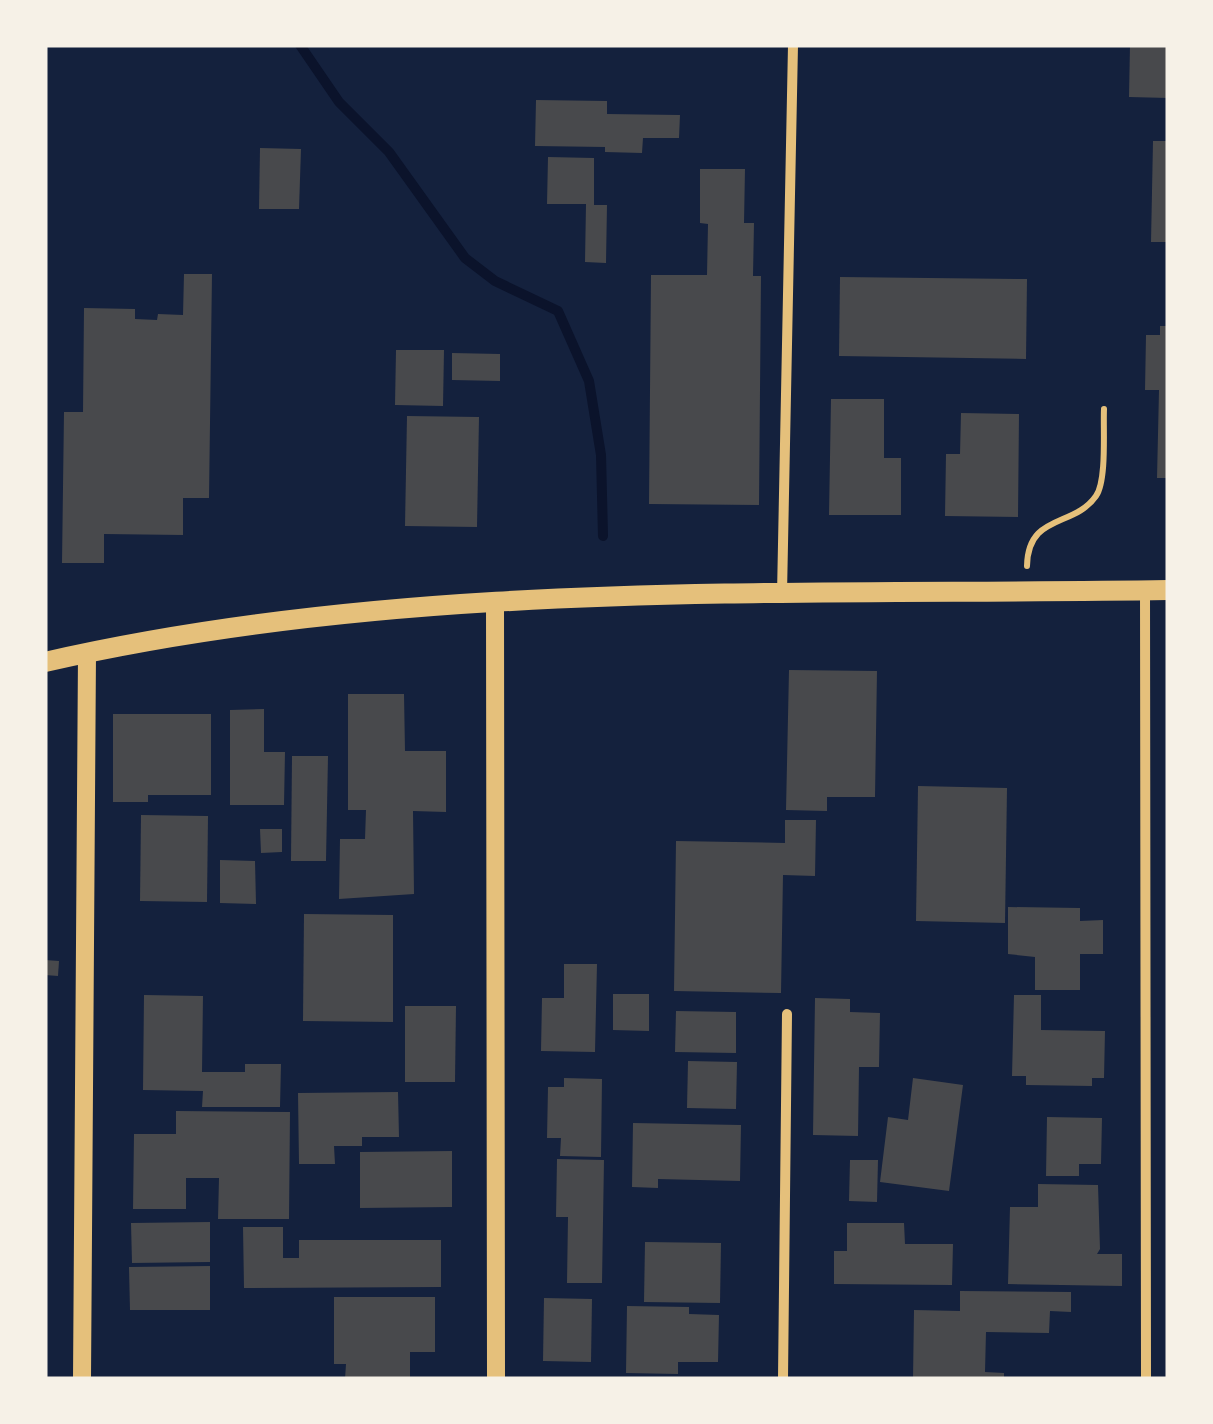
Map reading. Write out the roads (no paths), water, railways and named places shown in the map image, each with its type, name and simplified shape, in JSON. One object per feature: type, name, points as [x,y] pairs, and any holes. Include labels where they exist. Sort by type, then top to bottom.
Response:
[{"type":"main road","points":[[45,662],[176,636],[322,616],[495,601],[1168,590]]},
{"type":"street","points":[[782,595],[794,45]]},
{"type":"street","points":[[1146,590],[1146,1379]]},
{"type":"street","points":[[495,601],[496,1379]]},
{"type":"street","points":[[82,1379],[87,653]]},
{"type":"street","points":[[783,1379],[787,1014]]},
{"type":"waterway","points":[[300,45],[339,102],[389,152],[465,258],[495,281],[558,311],[589,381],[601,455],[603,536]]}]
